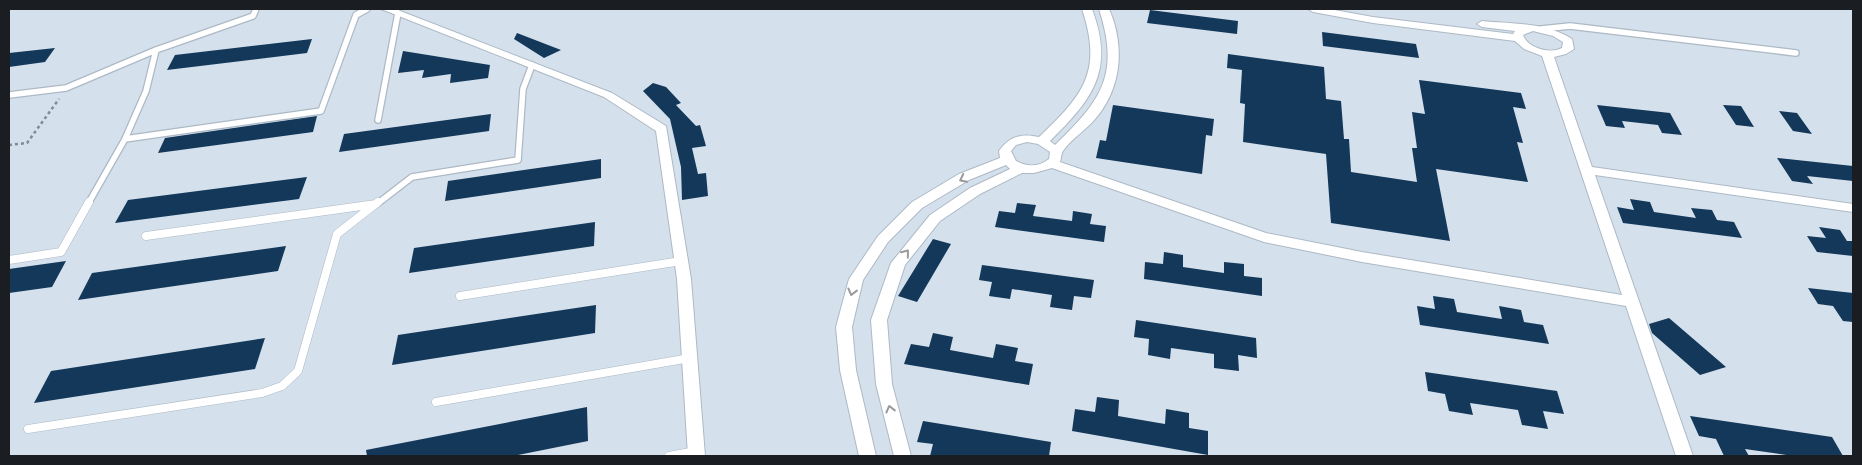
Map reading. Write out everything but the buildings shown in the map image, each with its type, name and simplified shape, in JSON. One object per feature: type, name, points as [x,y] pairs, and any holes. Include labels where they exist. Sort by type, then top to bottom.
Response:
[{"type":"street","points":[[1042,140],[1076,108],[1091,81],[1096,59],[1094,26],[1087,9]]},
{"type":"street","points":[[1104,9],[1112,25],[1114,60],[1110,81],[1097,109],[1054,158],[1038,170],[1021,168],[1008,160],[1005,150],[1012,142],[1027,138],[1042,140],[1054,158],[1264,237],[1362,257],[1631,302]]},
{"type":"street","points":[[1313,9],[1373,20],[1518,38],[1531,49],[1547,53],[1565,52],[1569,45],[1557,34],[1541,29],[1526,29],[1356,9]]},
{"type":"street","points":[[392,11],[608,95],[662,129],[681,261],[697,454]]},
{"type":"street","points":[[1518,38],[1518,34],[1526,29]]},
{"type":"street","points":[[1547,53],[1684,456]]},
{"type":"street","points":[[867,456],[848,370],[844,327],[856,279],[883,239],[917,205],[964,177],[1008,160]]},
{"type":"street","points":[[902,456],[884,384],[879,320],[898,263],[934,218],[975,191],[1021,168]]},
{"type":"street","points":[[1586,170],[1853,208]]},
{"type":"lane","points":[[9,95],[66,88],[156,50],[253,16],[256,9]]},
{"type":"lane","points":[[125,139],[321,112],[356,14],[367,9]]},
{"type":"lane","points":[[378,120],[392,11]]},
{"type":"lane","points":[[1541,29],[1570,26],[1796,53]]},
{"type":"lane","points":[[9,260],[61,252],[125,139],[146,91],[156,50]]},
{"type":"lane","points":[[28,429],[262,392],[282,386],[298,371],[337,234],[412,178],[518,160],[523,89],[532,65]]},
{"type":"lane","points":[[146,236],[376,204]]},
{"type":"lane","points":[[460,296],[681,261]]},
{"type":"lane","points":[[436,402],[690,358]]},
{"type":"lane","points":[[669,456],[697,454]]},
{"type":"path","points":[[9,146],[27,143],[66,88]]}]
